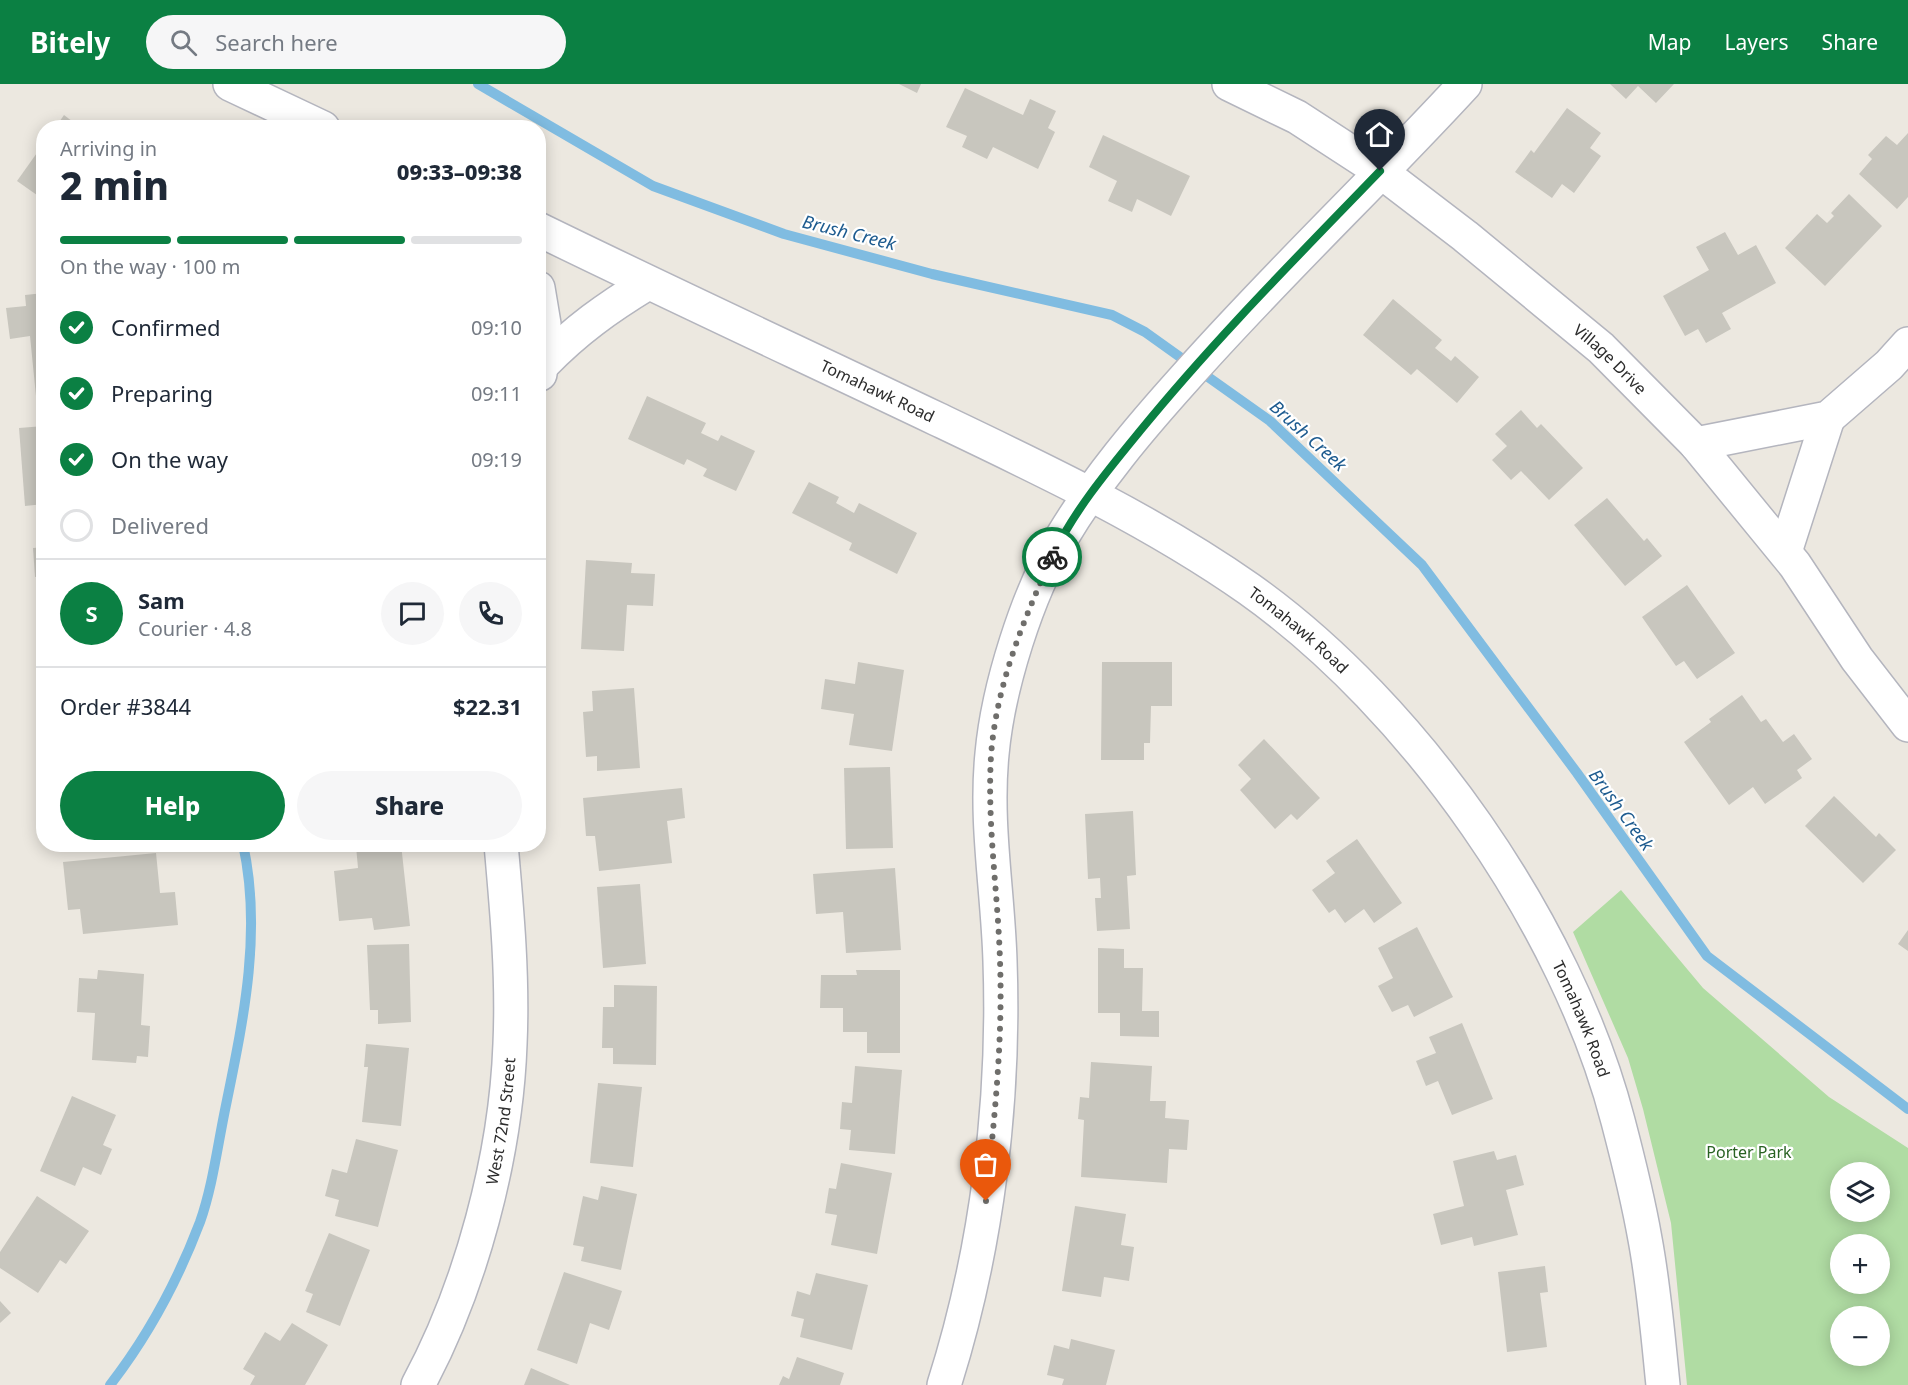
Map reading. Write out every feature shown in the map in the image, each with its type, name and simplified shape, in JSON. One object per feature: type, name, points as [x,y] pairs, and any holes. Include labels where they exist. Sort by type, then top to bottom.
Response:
[{"type":"street","points":[[230,84],[306,120]]},
{"type":"street","name":"Village Drive","points":[[1229,84],[1297,117],[1380,171],[1465,236],[1601,348],[1696,444],[1785,552],[1857,659],[1908,725]]},
{"type":"street","points":[[944,1385],[956,1348],[986,1201],[1000,1063],[1000,961],[991,816],[991,756],[997,711],[1012,655],[1031,604],[1061,538],[1155,411],[1237,319],[1465,84]]},
{"type":"street","name":"Tomahawk Road","points":[[546,233],[1019,458],[1156,529],[1251,591],[1315,642],[1388,714],[1479,826],[1547,940],[1596,1053],[1618,1119],[1646,1239],[1663,1385]]},
{"type":"street","points":[[546,365],[570,337],[598,313],[648,283]]},
{"type":"street","points":[[1696,444],[1828,418],[1889,365],[1908,344]]},
{"type":"street","points":[[1785,552],[1828,418]]},
{"type":"street","name":"West 72nd Street","points":[[418,1385],[431,1362],[475,1246],[499,1149],[510,1046],[510,943],[502,852]]},
{"type":"green space","name":"Porter Park","points":[[1621,890],[1703,988],[1829,1097],[1908,1148],[1908,1385],[1687,1385],[1671,1223],[1628,1058],[1573,932]]},
{"type":"building","points":[[899,84],[921,84],[917,93]]},
{"type":"building","points":[[1610,84],[1674,84],[1656,103],[1638,86],[1626,99]]},
{"type":"building","points":[[965,88],[1023,115],[1030,99],[1056,111],[1048,128],[1055,132],[1038,169],[993,147],[987,159],[962,147],[967,136],[946,127]]},
{"type":"building","points":[[1567,108],[1601,133],[1590,148],[1601,156],[1574,193],[1562,184],[1552,198],[1515,172],[1531,150],[1534,153]]},
{"type":"building","points":[[64,115],[71,120],[61,120]]},
{"type":"building","points":[[1908,133],[1908,197],[1897,209],[1859,174],[1872,159],[1868,155],[1886,136],[1897,145]]},
{"type":"building","points":[[1103,135],[1190,176],[1171,216],[1137,199],[1132,212],[1108,201],[1117,181],[1089,167]]},
{"type":"building","points":[[36,154],[36,194],[17,181]]},
{"type":"building","points":[[1849,194],[1882,226],[1825,286],[1785,248],[1817,214],[1827,223],[1834,216],[1831,213]]},
{"type":"building","points":[[1725,232],[1738,255],[1756,245],[1776,283],[1722,313],[1731,329],[1706,343],[1698,329],[1685,336],[1663,296],[1709,270],[1696,247]]},
{"type":"building","points":[[36,294],[36,396],[30,336],[10,339],[6,308],[26,306],[25,295]]},
{"type":"building","points":[[1393,299],[1442,340],[1435,348],[1451,361],[1455,356],[1479,377],[1457,403],[1417,369],[1411,375],[1363,335]]},
{"type":"building","points":[[647,396],[706,423],[701,433],[718,441],[721,435],[755,451],[736,491],[703,476],[707,469],[687,459],[684,465],[628,439]]},
{"type":"building","points":[[1521,410],[1537,428],[1541,424],[1583,468],[1549,500],[1521,471],[1511,480],[1492,460],[1507,446],[1495,434]]},
{"type":"building","points":[[36,427],[36,505],[25,506],[19,428]]},
{"type":"building","points":[[809,482],[839,497],[836,503],[854,513],[859,503],[917,533],[897,574],[849,550],[852,543],[792,513]]},
{"type":"building","points":[[1607,498],[1644,541],[1647,538],[1662,556],[1625,586],[1574,525]]},
{"type":"building","points":[[33,548],[36,548],[35,577]]},
{"type":"building","points":[[586,560],[632,563],[631,573],[655,574],[653,606],[627,605],[624,651],[581,649]]},
{"type":"building","points":[[1687,585],[1735,653],[1697,679],[1684,661],[1676,666],[1642,617]]},
{"type":"building","points":[[858,662],[904,670],[892,751],[849,745],[854,714],[821,709],[825,679],[855,684]]},
{"type":"building","points":[[1102,662],[1172,662],[1172,706],[1151,706],[1150,743],[1144,743],[1144,760],[1101,760]]},
{"type":"building","points":[[634,688],[640,768],[597,771],[597,756],[586,757],[583,712],[593,711],[592,691]]},
{"type":"building","points":[[1742,695],[1761,722],[1766,719],[1783,742],[1794,734],[1812,759],[1797,770],[1802,778],[1765,804],[1753,787],[1729,805],[1684,742],[1711,722],[1709,719]]},
{"type":"building","points":[[1264,739],[1320,798],[1297,820],[1291,814],[1275,829],[1240,790],[1251,779],[1238,765]]},
{"type":"building","points":[[890,767],[893,848],[846,849],[844,768]]},
{"type":"building","points":[[682,788],[685,818],[667,821],[672,863],[599,871],[595,836],[586,836],[583,798]]},
{"type":"building","points":[[1834,796],[1876,837],[1879,833],[1896,850],[1863,883],[1805,826]]},
{"type":"building","points":[[1133,811],[1136,875],[1127,876],[1130,929],[1097,931],[1095,898],[1101,898],[1100,878],[1088,879],[1085,814]]},
{"type":"building","points":[[1357,839],[1402,903],[1374,923],[1364,909],[1345,923],[1335,909],[1329,913],[1312,890],[1335,873],[1326,861]]},
{"type":"building","points":[[357,852],[402,852],[410,926],[374,930],[372,918],[339,921],[334,871],[358,868]]},
{"type":"building","points":[[156,853],[160,893],[175,892],[178,925],[83,934],[80,909],[68,910],[63,862]]},
{"type":"building","points":[[895,868],[901,950],[846,953],[843,912],[816,914],[813,874]]},
{"type":"building","points":[[640,884],[646,964],[603,968],[597,887]]},
{"type":"building","points":[[1417,927],[1453,997],[1414,1017],[1408,1005],[1392,1012],[1378,986],[1393,978],[1378,948]]},
{"type":"building","points":[[1908,930],[1908,951],[1898,944]]},
{"type":"building","points":[[409,944],[411,1022],[378,1024],[378,1010],[370,1010],[367,945]]},
{"type":"building","points":[[1098,948],[1124,949],[1124,968],[1143,968],[1142,1011],[1159,1011],[1159,1037],[1120,1036],[1120,1013],[1098,1013]]},
{"type":"building","points":[[98,970],[144,974],[141,1025],[150,1026],[148,1057],[137,1056],[136,1063],[92,1060],[95,1013],[77,1012],[79,978],[97,979]]},
{"type":"building","points":[[856,970],[900,970],[900,1053],[867,1053],[867,1032],[843,1032],[843,1008],[820,1008],[821,975],[857,975]]},
{"type":"building","points":[[614,985],[657,986],[656,1065],[613,1064],[613,1048],[602,1048],[603,1007],[614,1007]]},
{"type":"building","points":[[1462,1023],[1493,1099],[1452,1115],[1438,1081],[1426,1086],[1416,1061],[1436,1053],[1429,1037]]},
{"type":"building","points":[[366,1044],[409,1048],[401,1126],[362,1122],[368,1067],[364,1067]]},
{"type":"building","points":[[1091,1062],[1152,1066],[1150,1101],[1166,1101],[1165,1118],[1189,1120],[1187,1150],[1169,1149],[1167,1183],[1081,1177],[1084,1120],[1078,1119],[1080,1097],[1089,1098]]},
{"type":"building","points":[[855,1066],[902,1070],[895,1154],[849,1150],[851,1130],[840,1129],[842,1102],[852,1103]]},
{"type":"building","points":[[598,1083],[642,1087],[633,1167],[590,1163]]},
{"type":"building","points":[[72,1096],[116,1115],[103,1145],[112,1149],[101,1175],[83,1167],[75,1186],[40,1171]]},
{"type":"building","points":[[356,1139],[398,1150],[378,1227],[335,1216],[339,1200],[325,1196],[332,1169],[347,1173]]},
{"type":"building","points":[[1494,1151],[1497,1160],[1516,1155],[1524,1185],[1506,1190],[1518,1235],[1474,1246],[1472,1237],[1441,1245],[1433,1214],[1464,1206],[1453,1161]]},
{"type":"building","points":[[841,1163],[892,1173],[877,1254],[831,1245],[837,1215],[825,1213],[829,1188],[836,1189]]},
{"type":"building","points":[[601,1186],[637,1194],[621,1270],[581,1261],[584,1247],[573,1245],[583,1196],[598,1200]]},
{"type":"building","points":[[37,1196],[89,1231],[66,1264],[60,1260],[38,1293],[0,1268],[0,1252]]},
{"type":"building","points":[[1075,1206],[1126,1214],[1121,1245],[1134,1247],[1129,1281],[1104,1277],[1101,1297],[1062,1291]]},
{"type":"building","points":[[329,1233],[370,1250],[340,1326],[306,1312],[313,1294],[305,1291]]},
{"type":"building","points":[[1545,1266],[1548,1292],[1540,1293],[1547,1347],[1507,1352],[1498,1272]]},
{"type":"building","points":[[564,1272],[622,1291],[609,1330],[590,1323],[577,1364],[537,1350]]},
{"type":"building","points":[[816,1273],[868,1285],[852,1350],[800,1337],[804,1319],[791,1316],[797,1291],[810,1295]]},
{"type":"building","points":[[0,1301],[11,1313],[0,1323]]},
{"type":"building","points":[[292,1323],[328,1345],[305,1385],[250,1385],[255,1376],[243,1369],[265,1332],[280,1341]]},
{"type":"building","points":[[1071,1339],[1115,1350],[1106,1385],[1062,1385],[1064,1379],[1047,1375],[1054,1345],[1069,1349]]},
{"type":"building","points":[[797,1357],[844,1373],[840,1385],[779,1385],[783,1376],[789,1379]]},
{"type":"building","points":[[531,1368],[570,1385],[524,1385]]},
{"type":"waterway","name":"Brush Creek","points":[[478,84],[540,120]]},
{"type":"waterway","name":"Brush Creek","points":[[546,124],[653,186],[784,234],[932,274],[1112,315],[1145,332],[1270,421],[1422,565],[1577,773],[1707,956],[1908,1109]]},
{"type":"waterway","points":[[110,1385],[137,1347],[172,1286],[200,1222],[208,1196],[248,980],[251,912],[244,852]]},
{"type":"way so far","points":[[986,1201],[1000,1063],[1000,961],[991,816],[991,756],[997,711],[1012,655],[1052,557]]},
{"type":"route","points":[[1052,557],[1061,538],[1090,496],[1155,411],[1237,319],[1380,171]]}]
